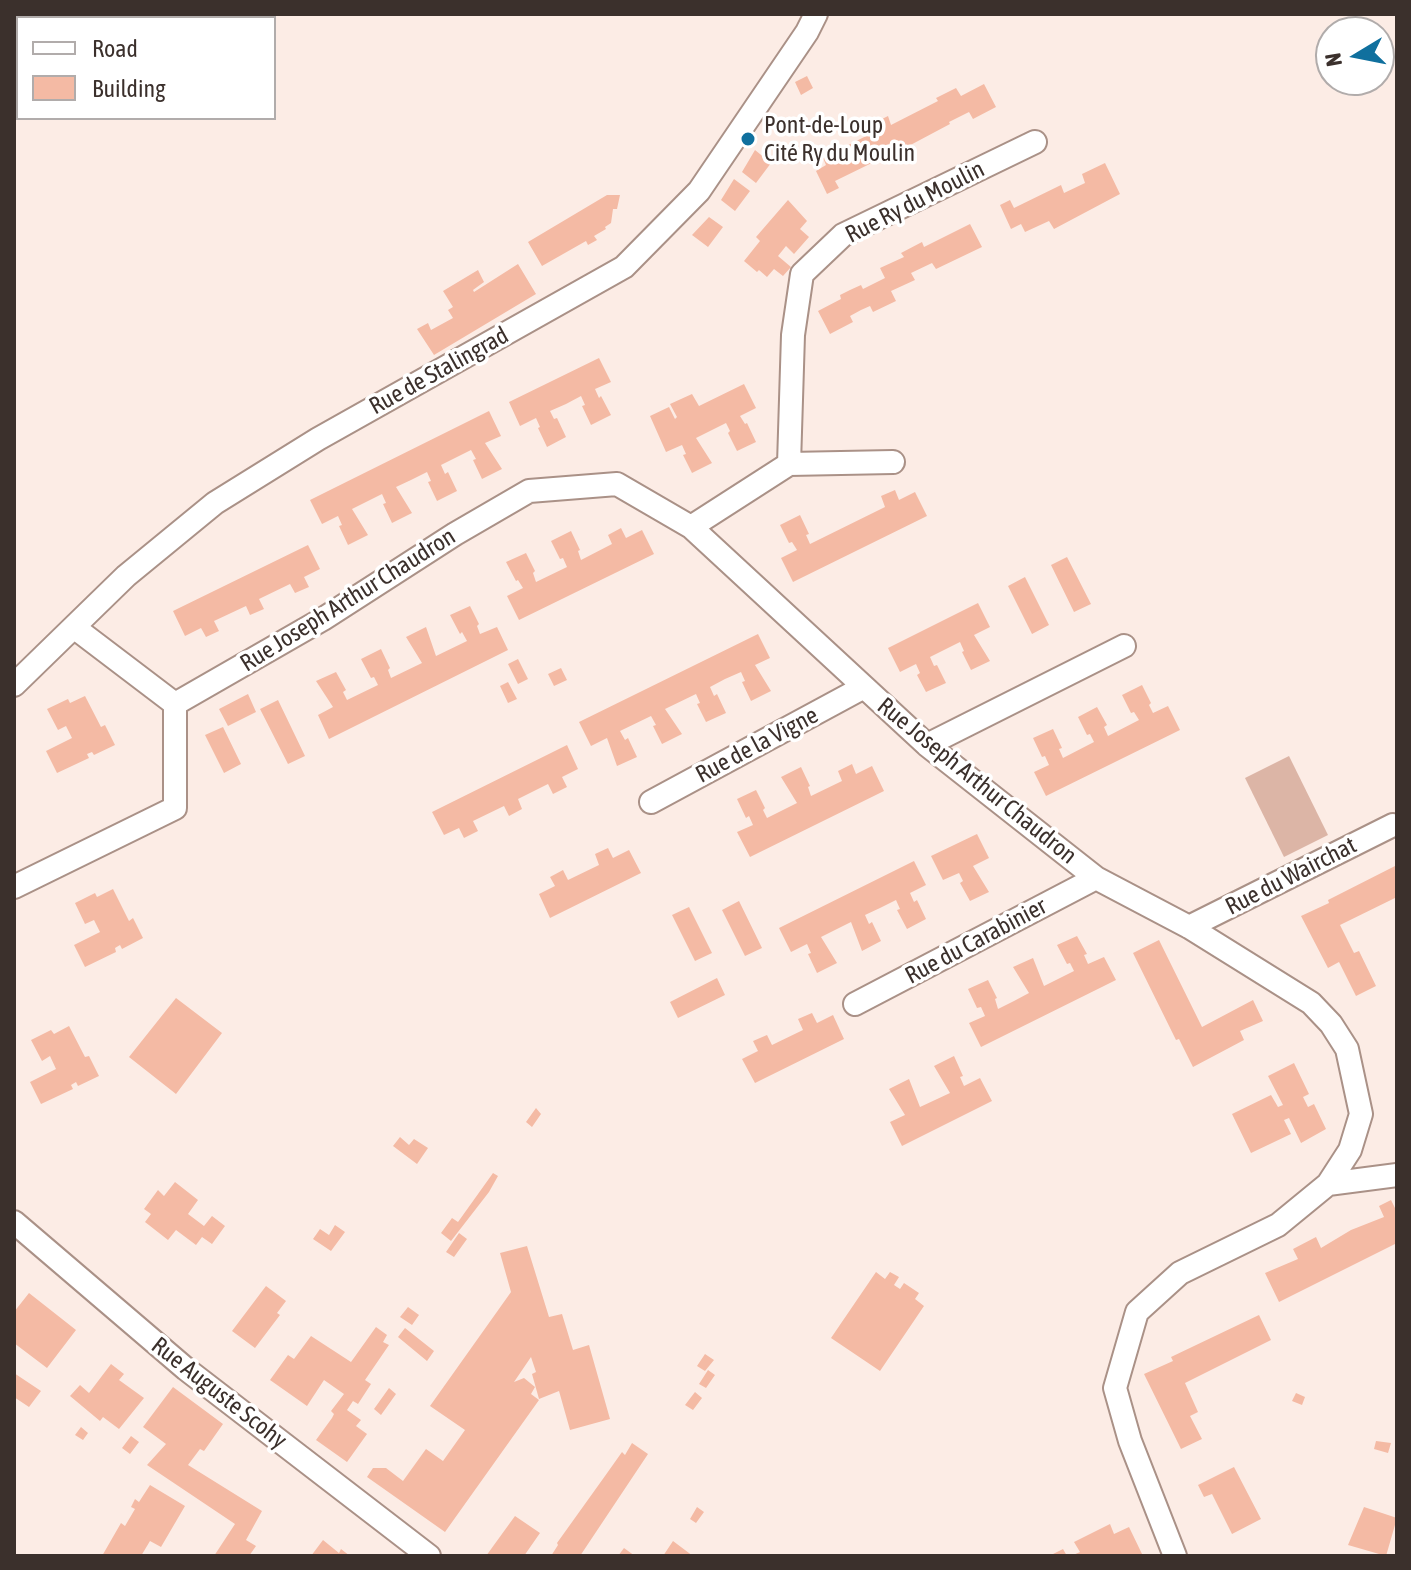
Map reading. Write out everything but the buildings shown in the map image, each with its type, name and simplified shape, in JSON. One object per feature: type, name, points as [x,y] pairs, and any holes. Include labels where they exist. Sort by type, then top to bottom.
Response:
[{"type":"street","name":"Rue de Stalingrad","points":[[14,685],[126,576],[215,503],[318,439],[624,267],[699,191],[807,32],[816,14]]},
{"type":"street","name":"Rue Ry du Moulin","points":[[789,464],[793,335],[802,274],[843,235],[1035,142]]},
{"type":"street","points":[[691,527],[789,464],[893,462]]},
{"type":"street","name":"Rue Joseph Arthur Chaudron","points":[[175,704],[323,619],[455,534],[529,491],[617,484],[691,527],[927,745],[1096,878],[1189,927],[1311,1003],[1331,1024],[1347,1049],[1361,1114],[1350,1150],[1328,1184],[1278,1225],[1180,1273],[1137,1312],[1115,1388],[1130,1441],[1175,1556]]},
{"type":"street","points":[[14,887],[175,808],[175,704],[75,628]]},
{"type":"street","points":[[927,745],[1124,646]]},
{"type":"street","name":"Rue de la Vigne","points":[[651,802],[864,687]]},
{"type":"street","name":"Rue du Wairchat","points":[[1189,927],[1393,825]]},
{"type":"street","name":"Rue du Carabinier","points":[[855,1004],[1096,878]]},
{"type":"street","points":[[1328,1184],[1397,1175]]},
{"type":"street","name":"Rue Auguste Scohy","points":[[14,1222],[186,1369],[429,1556]]},
{"type":"shaded area","points":[[1289,756],[1328,835],[1284,857],[1245,778]]},
{"type":"place","name":"Pont-de-Loup Cité Ry du Moulin","points":[[748,139]]}]
